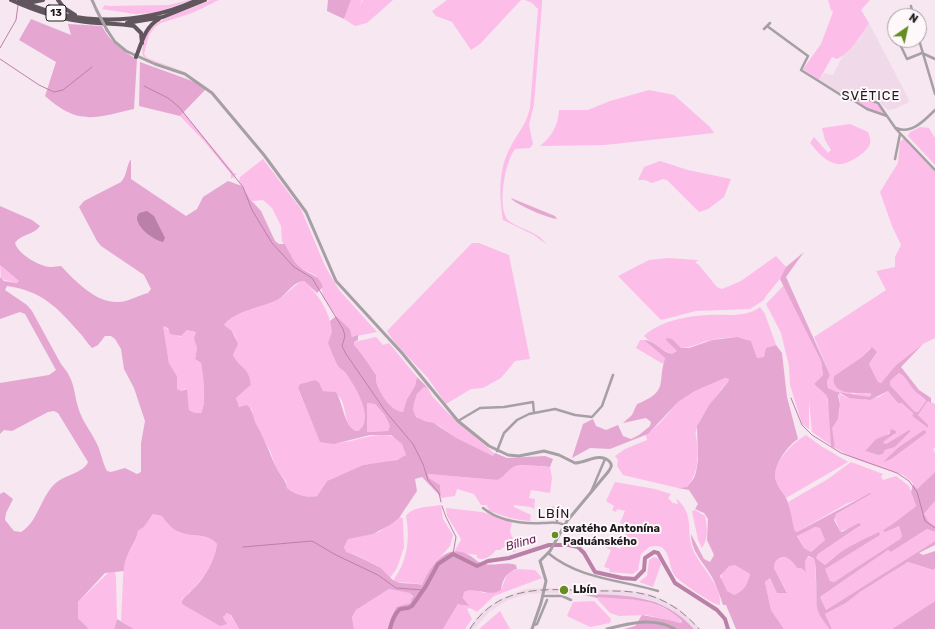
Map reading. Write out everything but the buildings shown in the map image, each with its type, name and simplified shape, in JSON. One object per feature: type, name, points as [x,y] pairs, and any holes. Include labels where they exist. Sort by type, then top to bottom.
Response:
[{"type":"highway","name":"13","points":[[11,0],[33,10],[60,18],[78,21],[128,23],[163,17],[205,0]]},
{"type":"highway","name":"13","points":[[19,0],[61,14],[78,18],[110,22],[154,15],[197,0]]},
{"type":"highway","points":[[24,0],[33,2],[43,0]]},
{"type":"highway","points":[[58,0],[64,8],[75,15],[137,27],[141,33],[142,43]]},
{"type":"highway","points":[[136,57],[149,26],[163,17]]},
{"type":"street","points":[[92,0],[107,30],[120,47],[136,57],[185,74],[207,89],[232,116],[264,155],[306,212],[336,281],[402,353],[458,421],[474,435],[497,451],[514,456],[544,451],[550,452],[575,463],[595,458],[609,461],[611,467],[565,525],[551,549],[540,561],[546,578],[543,596],[533,627]]},
{"type":"street","points":[[764,29],[770,23]]},
{"type":"street","points":[[767,26],[807,55],[809,58],[801,70],[835,93],[852,100],[867,109],[887,116]]},
{"type":"street","points":[[902,48],[907,60],[922,53],[935,59]]},
{"type":"street","points":[[920,48],[935,94]]},
{"type":"street","points":[[852,100],[863,98],[876,102],[880,105],[892,125],[935,170]]},
{"type":"street","points":[[892,125],[900,129],[907,130],[922,121],[935,110]]},
{"type":"street","points":[[906,139],[907,130]]},
{"type":"street","points":[[895,158],[900,134]]},
{"type":"street","points":[[497,451],[502,436],[510,426],[524,417],[534,413],[555,409],[575,415],[592,417],[602,406],[613,375]]},
{"type":"street","points":[[458,421],[480,408],[504,407],[532,402],[534,413]]},
{"type":"street","points":[[591,493],[605,459]]},
{"type":"street","points":[[483,508],[488,512],[512,521],[524,523],[544,523],[557,521],[565,525]]},
{"type":"street","points":[[553,508],[557,521]]},
{"type":"street","points":[[548,553],[558,562],[583,574],[632,583],[658,591]]},
{"type":"street","points":[[543,596],[562,596],[571,600]]},
{"type":"street","points":[[533,627],[537,624],[547,600]]},
{"type":"street","points":[[607,629],[641,622],[656,622],[675,629]]},
{"type":"shaded area","points":[[192,0],[154,13],[135,14],[102,9],[105,5],[169,5]]},
{"type":"shaded area","points":[[210,0],[219,0],[192,13],[161,23],[155,27],[149,35],[144,54],[147,58],[188,73],[149,60],[143,56],[143,43],[148,33],[155,25],[176,14]]},
{"type":"shaded area","points":[[328,0],[351,0],[344,19],[327,11]]},
{"type":"shaded area","points":[[351,0],[362,0],[360,5],[363,0],[393,0],[367,23],[355,26],[344,19]]},
{"type":"shaded area","points":[[447,0],[521,0],[480,44],[471,50],[452,22],[436,16],[432,11]]},
{"type":"shaded area","points":[[525,0],[542,0],[534,104],[529,125],[533,144],[530,148],[515,149],[511,155],[503,185],[503,207],[505,215],[509,221],[539,236],[546,244],[534,235],[503,220],[500,191],[502,172],[507,153],[525,122],[530,108],[538,9],[532,3]]},
{"type":"shaded area","points":[[828,0],[870,0],[861,10],[869,23],[847,52],[837,59],[832,57],[819,80],[803,69],[821,44],[833,12]]},
{"type":"shaded area","points":[[31,19],[71,35],[68,24],[102,26],[117,46],[137,59],[134,109],[97,117],[78,116],[57,106],[45,96],[56,62],[19,40]]},
{"type":"shaded area","points":[[869,23],[909,100],[909,102],[895,109],[888,110],[878,101],[862,96],[850,97],[836,91],[819,80],[824,73],[833,75],[843,55],[859,40]]},
{"type":"shaded area","points":[[140,62],[195,82],[206,89],[180,116],[139,106]]},
{"type":"shaded area","points":[[649,90],[674,95],[710,127],[714,133],[605,145],[540,146],[554,130],[559,110],[588,110],[610,101]]},
{"type":"shaded area","points":[[864,99],[874,102],[882,108],[884,115],[867,108],[857,101]]},
{"type":"shaded area","points":[[184,112],[234,173],[237,174],[231,179],[231,174],[204,141],[180,116]]},
{"type":"shaded area","points":[[850,124],[868,132],[870,138],[868,148],[861,155],[851,161],[841,164],[833,163],[822,156],[810,143],[814,137],[828,153],[831,150],[825,140],[822,128]]},
{"type":"shaded area","points":[[920,127],[929,128],[935,138],[935,165],[908,136],[910,132]]},
{"type":"shaded area","points":[[904,138],[935,171],[935,338],[923,344],[896,365],[881,383],[878,382],[869,364],[877,352],[870,348],[862,357],[834,376],[839,389],[854,394],[870,393],[870,397],[848,395],[828,387],[827,380],[830,375],[814,337],[886,290],[876,271],[895,267],[895,257],[901,245],[892,226],[880,192],[898,163],[900,142]]},
{"type":"shaded area","points":[[131,159],[131,179],[186,216],[197,209],[203,197],[228,181],[242,186],[250,199],[261,211],[275,241],[279,244],[285,244],[299,267],[317,278],[323,287],[317,293],[304,281],[300,282],[293,286],[281,298],[235,316],[224,325],[232,331],[238,344],[233,355],[246,371],[250,379],[251,385],[236,398],[239,407],[247,405],[251,409],[256,424],[287,488],[305,496],[317,496],[327,481],[363,465],[397,460],[406,455],[402,444],[391,435],[370,435],[334,444],[320,442],[298,388],[300,384],[315,380],[319,382],[323,391],[336,392],[347,422],[354,430],[358,431],[363,426],[365,419],[359,395],[346,374],[338,366],[328,343],[332,332],[330,321],[336,316],[350,329],[352,337],[358,335],[358,340],[354,342],[354,345],[376,375],[376,381],[383,396],[394,409],[403,412],[407,399],[415,386],[417,377],[428,388],[424,387],[417,394],[413,410],[416,417],[434,423],[456,438],[493,456],[495,453],[507,458],[545,456],[553,459],[550,467],[525,465],[516,466],[497,480],[428,474],[429,478],[440,485],[441,497],[422,477],[415,479],[417,491],[399,518],[390,525],[373,534],[348,539],[344,547],[346,552],[379,567],[393,579],[401,583],[422,585],[429,571],[439,559],[445,554],[451,552],[459,551],[485,564],[508,563],[516,565],[517,569],[513,570],[506,576],[501,590],[492,593],[473,590],[464,592],[463,598],[469,606],[458,604],[443,629],[387,629],[396,607],[410,603],[413,596],[410,593],[389,589],[356,610],[352,617],[354,629],[239,629],[231,615],[227,613],[223,617],[227,624],[220,626],[182,604],[184,598],[205,575],[214,556],[217,544],[211,539],[205,537],[184,534],[176,531],[162,516],[153,514],[144,527],[138,531],[137,537],[126,559],[124,571],[105,573],[78,602],[78,618],[89,629],[0,629],[0,494],[4,492],[13,499],[6,513],[5,520],[14,531],[21,532],[32,521],[54,485],[60,480],[83,468],[88,462],[58,413],[54,411],[48,412],[12,431],[4,430],[0,434],[0,383],[49,375],[56,370],[25,314],[20,312],[0,319],[0,277],[4,281],[17,283],[19,281],[0,265],[0,206],[32,220],[40,226],[15,243],[20,251],[30,259],[41,265],[51,267],[61,266],[86,290],[102,299],[118,302],[130,300],[148,293],[151,289],[144,275],[101,246],[79,207],[84,201],[121,182]],"holes":[[[7,286],[19,288],[47,301],[62,314],[92,348],[98,345],[105,336],[111,336],[115,339],[121,349],[124,369],[134,388],[145,421],[141,443],[141,472],[137,474],[125,468],[111,472],[107,471],[98,445],[84,422],[78,408],[70,377],[61,364],[32,311],[27,305],[5,290]],[[163,326],[168,328],[170,334],[181,336],[187,330],[196,332],[194,338],[197,348],[195,359],[201,363],[204,389],[204,403],[201,413],[195,413],[189,410],[187,389],[181,391],[177,389],[177,376],[169,363]],[[367,403],[375,404],[384,414],[390,426],[388,431],[367,432]]]},
{"type":"shaded area","points":[[263,159],[301,209],[325,266],[339,290],[377,332],[352,337],[350,329],[336,316],[323,297],[321,283],[315,275],[300,268],[291,256],[282,241],[281,226],[272,208],[263,200],[253,201],[250,199],[239,181],[240,177]]},
{"type":"shaded area","points":[[660,161],[688,170],[731,179],[724,197],[708,209],[699,212],[667,180],[663,179],[652,183],[645,180],[638,180],[644,167]]},
{"type":"shaded area","points":[[511,198],[555,216],[557,219],[532,211],[518,204]]},
{"type":"shaded area","points":[[147,211],[154,216],[165,238],[163,242],[150,236],[139,225],[137,217],[139,213]]},
{"type":"shaded area","points":[[472,243],[479,243],[509,255],[530,359],[515,361],[501,378],[483,388],[471,389],[446,404],[427,377],[394,342],[387,331]]},
{"type":"shaded area","points":[[804,252],[786,277],[830,375],[827,381],[828,388],[837,392],[869,397],[871,395],[870,393],[852,393],[840,390],[836,387],[834,376],[862,357],[872,347],[877,352],[869,364],[878,382],[881,383],[896,365],[923,344],[901,367],[919,390],[931,398],[931,403],[928,401],[918,415],[928,425],[928,428],[912,416],[913,413],[902,403],[898,403],[888,391],[870,400],[849,398],[840,393],[838,395],[840,405],[838,419],[832,428],[835,448],[831,446],[828,400],[826,395],[814,384],[823,375],[821,361],[780,279],[786,267]],"holes":[[[899,373],[906,378],[912,388],[926,401],[918,412],[915,412],[890,385],[890,381]]]},
{"type":"shaded area","points":[[776,256],[786,267],[783,275],[764,300],[750,309],[696,311],[661,320],[618,276],[649,260],[668,258],[698,260],[695,263],[698,264],[717,287],[722,289],[741,281]]},
{"type":"shaded area","points":[[0,265],[19,281],[17,283],[1,279]]},
{"type":"shaded area","points":[[304,281],[314,292],[326,310],[332,331],[332,336],[329,342],[331,351],[339,366],[350,379],[359,394],[365,419],[363,426],[358,431],[353,430],[347,421],[344,405],[339,396],[334,392],[323,391],[319,382],[315,380],[300,384],[298,389],[320,441],[342,442],[371,436],[388,436],[396,438],[402,444],[406,453],[405,457],[388,462],[363,465],[327,481],[317,496],[313,497],[301,495],[287,488],[286,481],[276,468],[271,453],[253,419],[252,409],[237,406],[236,398],[251,385],[246,371],[233,355],[236,346],[234,333],[224,325],[235,316],[277,300]]},
{"type":"shaded area","points":[[784,285],[821,361],[823,375],[814,384],[826,395],[830,410],[832,446],[812,432],[809,401],[809,429],[802,424],[790,385],[789,366],[781,333],[766,304]]},
{"type":"shaded area","points":[[760,307],[765,314],[776,345],[767,348],[764,357],[757,358],[751,341],[741,338],[716,339],[681,348],[674,342],[677,352],[672,354],[656,347],[644,336],[650,331],[674,320],[700,316],[736,315],[749,313]]},
{"type":"shaded area","points":[[164,326],[180,337],[187,330],[196,332],[197,348],[195,359],[201,363],[204,389],[204,403],[201,413],[195,413],[189,410],[186,388],[181,391],[177,389],[177,376],[169,363]]},
{"type":"shaded area","points":[[376,337],[383,345],[389,343],[417,377],[415,386],[407,399],[403,413],[394,409],[386,401],[376,381],[376,375],[354,345],[354,342]]},
{"type":"shaded area","points":[[737,337],[751,341],[757,358],[764,357],[766,348],[776,345],[782,353],[787,397],[798,439],[789,447],[781,458],[775,476],[777,484],[786,497],[795,531],[797,532],[870,493],[871,494],[836,514],[834,520],[842,532],[859,523],[861,525],[818,554],[816,558],[825,565],[850,546],[879,532],[880,535],[825,569],[830,581],[834,582],[900,539],[902,536],[899,526],[885,532],[883,530],[916,506],[911,492],[913,484],[917,489],[935,472],[935,501],[924,514],[929,522],[935,526],[935,532],[927,529],[891,552],[888,550],[820,597],[826,610],[935,541],[935,545],[919,553],[923,555],[935,551],[935,568],[933,570],[908,562],[860,592],[846,603],[825,614],[832,629],[829,629],[820,616],[817,607],[816,567],[814,559],[808,556],[805,562],[806,572],[801,568],[797,568],[788,558],[785,557],[775,562],[774,568],[787,593],[777,593],[770,578],[765,582],[771,610],[784,629],[736,629],[726,605],[723,605],[710,573],[693,547],[691,534],[704,559],[710,562],[714,555],[707,540],[708,519],[704,513],[695,509],[698,504],[689,490],[678,488],[687,487],[694,478],[698,460],[697,426],[709,405],[729,379],[725,378],[695,391],[678,402],[648,434],[610,449],[590,448],[572,458],[583,424],[593,419],[596,426],[606,430],[618,425],[623,436],[631,439],[639,435],[650,426],[651,422],[646,418],[623,423],[632,415],[637,404],[654,395],[660,386],[665,358],[644,340],[651,342],[664,351],[672,354],[677,351],[666,340],[667,338],[672,339],[681,348],[689,348],[712,340]],"holes":[[[815,527],[820,528],[825,540],[811,552],[804,548],[797,536]],[[735,565],[750,574],[745,587],[734,595],[727,591],[720,576],[729,566]]]},
{"type":"shaded area","points":[[640,340],[644,340],[665,358],[663,364],[636,348]]},
{"type":"shaded area","points":[[899,373],[904,376],[912,388],[926,401],[918,412],[915,412],[890,385],[890,381]]},
{"type":"shaded area","points":[[725,378],[729,379],[728,382],[709,405],[698,426],[696,433],[697,462],[691,482],[687,487],[678,488],[623,475],[617,466],[618,460],[615,456],[625,449],[647,440],[646,435],[659,424],[678,402],[695,391]]},
{"type":"shaded area","points":[[424,387],[428,388],[432,396],[448,413],[496,455],[493,456],[465,444],[439,426],[416,416],[412,407],[413,403],[416,395]]},
{"type":"shaded area","points":[[888,391],[911,410],[913,413],[912,416],[928,428],[918,415],[928,401],[935,404],[935,447],[933,449],[935,453],[935,472],[917,489],[911,481],[903,475],[855,459],[835,448],[831,428],[838,419],[840,408],[839,394],[849,398],[856,397],[866,400],[879,397]],"holes":[[[909,430],[911,431],[895,447],[885,450],[883,454],[878,455],[865,451],[876,439],[886,436],[890,431],[894,435],[882,442],[886,444]]]},
{"type":"shaded area","points":[[367,403],[375,404],[384,414],[390,426],[388,431],[367,432]]},
{"type":"shaded area","points":[[891,429],[896,431],[896,433],[883,442],[886,444],[909,430],[911,431],[895,447],[885,450],[883,454],[878,455],[865,451],[876,439],[889,434]]},
{"type":"shaded area","points":[[924,430],[926,433],[891,459],[883,462],[899,447]]},
{"type":"shaded area","points":[[806,435],[848,462],[786,498],[776,482],[776,470],[781,458],[786,452]]},
{"type":"shaded area","points":[[851,462],[883,474],[881,477],[883,480],[896,476],[909,486],[916,506],[883,530],[899,526],[902,536],[900,539],[834,582],[830,581],[824,569],[880,535],[833,557],[825,565],[816,558],[816,555],[860,526],[840,531],[834,517],[836,514],[871,494],[846,504],[797,532],[795,531],[788,502],[828,479]]},
{"type":"shaded area","points":[[531,464],[542,467],[550,467],[552,478],[550,493],[531,490],[529,498],[535,499],[534,509],[531,507],[514,505],[514,507],[531,515],[530,521],[519,520],[488,510],[489,508],[486,507],[488,505],[481,505],[474,494],[457,489],[455,496],[441,498],[440,485],[429,478],[428,474],[497,480],[513,467]]},
{"type":"shaded area","points":[[615,482],[655,489],[671,494],[668,498],[673,503],[678,504],[676,498],[682,505],[688,518],[691,545],[697,558],[715,584],[720,598],[720,605],[705,598],[676,577],[665,551],[657,546],[649,547],[641,554],[638,570],[633,574],[609,572],[610,569],[604,567],[611,550],[593,541],[595,536],[620,549],[629,527],[620,523],[625,511],[617,509],[616,512],[612,510],[614,506],[606,501]]},
{"type":"shaded area","points":[[935,501],[935,526],[929,522],[924,514]]},
{"type":"shaded area","points":[[441,505],[443,519],[453,535],[450,546],[435,563],[422,585],[396,582],[394,579],[399,572],[407,549],[408,532],[406,516],[413,510]]},
{"type":"shaded area","points":[[446,508],[482,512],[512,521],[510,532],[518,550],[513,552],[511,547],[505,546],[483,559],[477,558],[477,555],[456,552],[455,550],[461,540],[447,516]]},
{"type":"shaded area","points":[[695,510],[705,516],[707,536],[702,548],[698,540],[692,511]]},
{"type":"shaded area","points":[[153,514],[162,516],[176,531],[184,534],[205,537],[211,539],[217,544],[209,567],[200,581],[182,599],[183,604],[201,613],[226,622],[223,617],[225,614],[229,613],[239,629],[134,629],[121,621],[124,560],[134,544],[138,531],[144,527]]},
{"type":"shaded area","points":[[400,517],[403,519],[404,547],[397,568],[390,578],[378,566],[354,554],[345,552],[344,547],[347,539],[379,532]]},
{"type":"shaded area","points":[[815,527],[820,528],[825,540],[811,552],[804,548],[797,535]]},
{"type":"shaded area","points":[[927,529],[935,532],[935,541],[826,610],[825,609],[820,597],[888,550],[891,552]]},
{"type":"shaded area","points":[[654,557],[659,559],[661,564],[653,587],[639,582],[647,576],[649,560]]},
{"type":"shaded area","points":[[807,557],[813,558],[815,561],[817,606],[829,629],[784,629],[771,610],[765,582],[770,578],[774,585],[787,592],[774,568],[775,562],[781,558],[787,558],[792,561],[796,567],[801,568],[806,572],[804,567]]},
{"type":"shaded area","points":[[908,562],[932,570],[935,568],[935,601],[892,629],[832,629],[825,614],[846,603],[860,592]]},
{"type":"shaded area","points":[[734,564],[750,574],[745,587],[734,595],[725,589],[722,575],[728,566]]},
{"type":"shaded area","points":[[518,569],[535,570],[542,578],[494,596],[477,612],[470,608],[467,609],[472,619],[465,629],[443,629],[458,604],[463,604],[467,607],[463,597],[464,592],[474,589],[484,593],[501,590],[508,572]]},
{"type":"shaded area","points":[[109,572],[115,572],[116,576],[117,619],[114,629],[89,629],[78,618],[78,602]]},
{"type":"shaded area","points":[[389,589],[412,593],[412,601],[408,604],[396,607],[387,629],[354,629],[352,617],[356,610]]},
{"type":"shaded area","points":[[526,589],[624,590],[651,594],[677,607],[701,629],[694,629],[671,609],[647,599],[623,595],[545,593],[527,594],[508,600],[490,611],[474,629],[468,629],[481,612],[500,599]]},
{"type":"shaded area","points":[[580,594],[642,598],[669,608],[682,617],[694,629],[624,629],[635,626],[642,615],[681,623],[682,621],[673,613],[664,608],[643,601],[597,598]]},
{"type":"shaded area","points":[[597,597],[618,597],[644,601],[668,610],[677,616],[682,623],[646,615],[619,616],[610,613]]},
{"type":"shaded area","points":[[594,601],[611,619],[610,623],[590,627],[567,616],[573,602]]},
{"type":"shaded area","points":[[935,601],[935,629],[892,629]]},
{"type":"shaded area","points":[[500,611],[510,629],[479,629]]},
{"type":"shaded area","points":[[117,619],[134,629],[114,629]]},
{"type":"waterway","points":[[0,48],[16,20],[18,5]]},
{"type":"waterway","points":[[0,59],[39,85],[54,92],[63,90],[92,67]]},
{"type":"waterway","points":[[144,86],[168,98],[179,107],[243,187],[252,210],[272,243],[294,267],[312,278],[343,329],[345,336],[342,346],[346,354],[386,412],[413,444],[423,464],[428,480],[439,493],[441,502]]},
{"type":"waterway","points":[[791,398],[802,425],[812,435],[841,453],[897,473],[909,481],[917,492],[925,521],[935,528]]},
{"type":"waterway","points":[[442,506],[456,537],[453,554]]},
{"type":"waterway","points":[[243,547],[312,541],[336,555],[378,575],[396,588],[423,590]]},
{"type":"waterway","name":"Bílina","points":[[390,629],[396,613],[400,609],[412,606],[426,586],[438,564],[453,554],[477,566],[488,561],[509,558],[549,545],[569,545],[578,547],[584,553],[595,572],[622,578],[635,579],[644,570],[645,558],[654,552],[658,553],[675,583],[717,610],[725,619],[728,629]]},
{"type":"railway","points":[[470,629],[482,614],[495,603],[510,596],[542,590],[623,591],[644,594],[671,605],[689,618],[699,629]]},
{"type":"place","name":"svatého Antonína Paduánského","points":[[555,535]]},
{"type":"place","name":"Lbín","points":[[564,590]]},
{"type":"district","name":"SVĚTICE","points":[[871,96]]},
{"type":"district","name":"LBÍN","points":[[554,514]]}]
